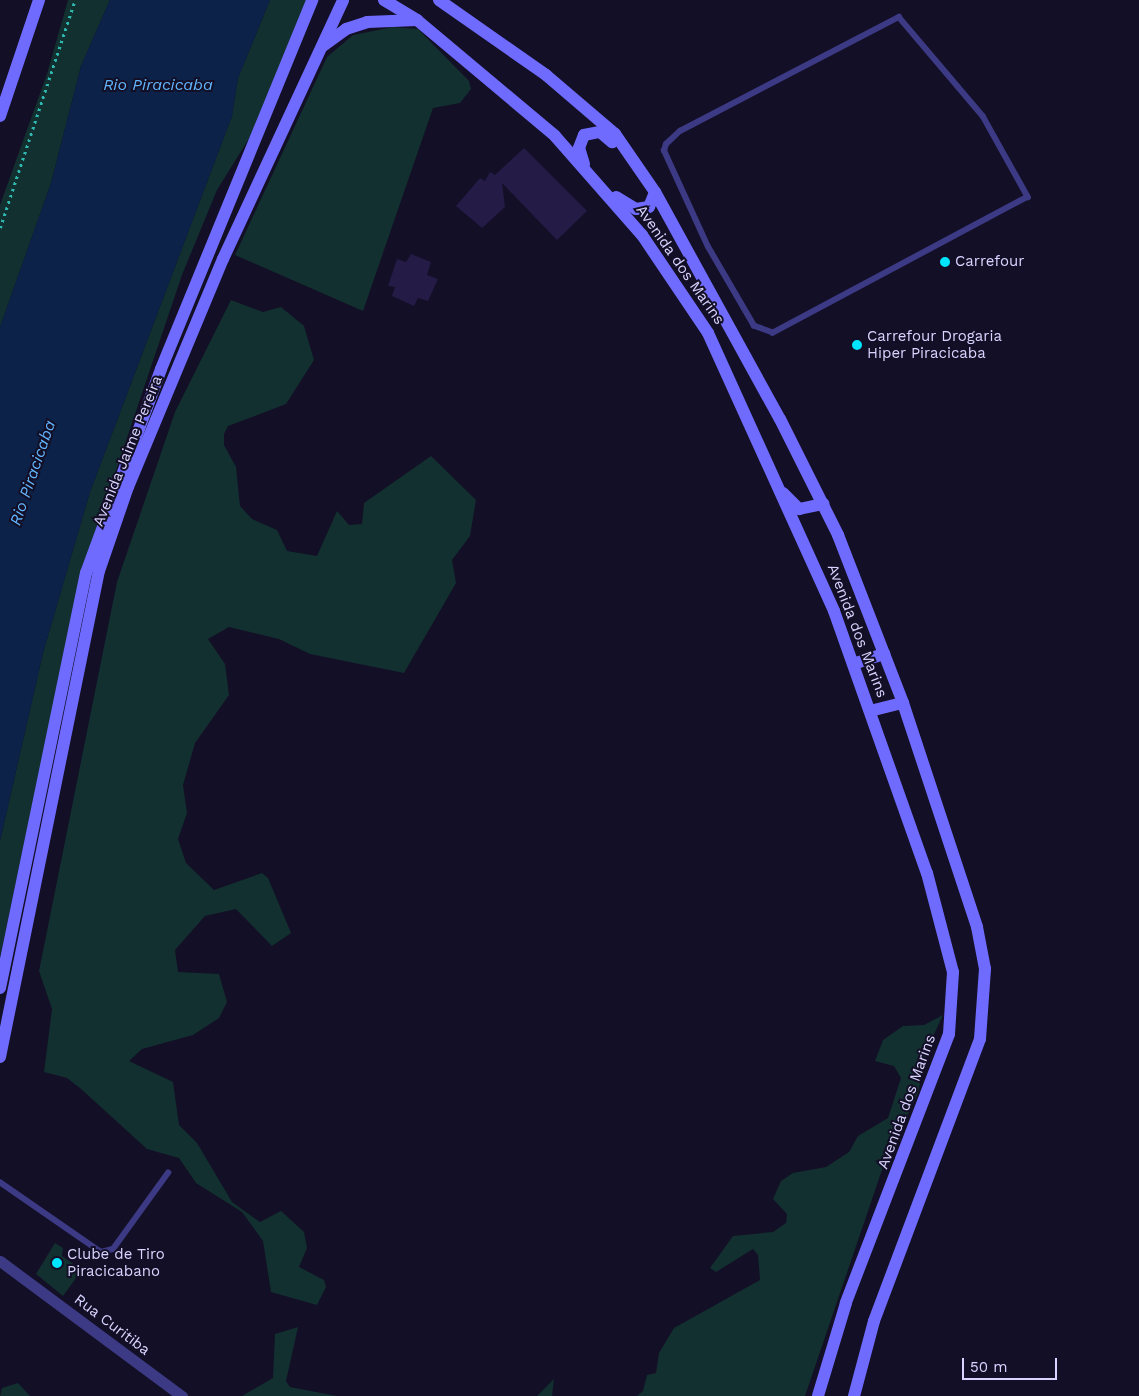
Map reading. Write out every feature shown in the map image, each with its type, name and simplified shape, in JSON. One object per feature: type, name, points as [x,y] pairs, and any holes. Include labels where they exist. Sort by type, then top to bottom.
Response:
[{"type":"street","points":[[0,116],[39,0]]},
{"type":"street","name":"Avenida Jaime Pereira","points":[[0,988],[86,573],[161,369],[312,0]]},
{"type":"street","name":"Avenida Jaime Pereira","points":[[0,1057],[99,571],[128,487],[313,58],[343,0]]},
{"type":"street","name":"Avenida dos Marins","points":[[384,0],[417,20],[530,112],[584,166],[609,194],[708,333],[773,479],[814,562],[870,711],[948,942],[954,1004],[942,1062],[846,1303],[818,1396]]},
{"type":"street","name":"Avenida dos Marins","points":[[439,0],[546,75],[615,134],[637,162],[655,192],[823,504],[903,703],[977,927],[985,969],[983,1002],[970,1074],[874,1321],[854,1396]]},
{"type":"street","points":[[313,58],[346,28],[367,22],[417,20]]},
{"type":"street","points":[[584,166],[579,148],[589,132],[600,132],[637,162]]},
{"type":"street","points":[[609,194],[636,209],[649,207],[655,192]]},
{"type":"street","points":[[773,479],[800,508],[823,504]]},
{"type":"street","points":[[853,664],[884,654]]},
{"type":"street","points":[[870,711],[903,703]]},
{"type":"street","name":"Rua Curitiba","points":[[0,1261],[182,1396]]},
{"type":"lane","points":[[899,17],[983,116],[1028,197],[774,333],[754,326],[708,247],[664,151],[666,144],[680,131],[899,17]]},
{"type":"lane","points":[[0,1182],[101,1252],[113,1249],[168,1173]]},
{"type":"path","points":[[0,228],[75,0]]},
{"type":"green space","points":[[68,0],[110,0],[81,66],[51,183],[0,327],[0,205],[47,74]]},
{"type":"green space","points":[[270,0],[307,0],[258,124],[217,190],[182,275],[82,571],[0,957],[0,841],[43,653],[90,492],[232,116],[238,78]]},
{"type":"green space","points":[[393,27],[418,29],[469,81],[471,89],[460,103],[433,108],[363,311],[235,255],[327,57],[353,35]]},
{"type":"green space","points":[[231,300],[263,312],[281,307],[304,326],[314,360],[286,404],[228,426],[224,434],[224,445],[236,467],[240,506],[252,519],[277,530],[287,551],[317,556],[337,511],[349,525],[362,524],[364,503],[431,456],[476,500],[470,536],[452,560],[456,583],[404,673],[310,654],[279,639],[229,627],[208,639],[225,664],[229,695],[195,743],[183,785],[187,813],[178,839],[186,863],[214,890],[262,873],[268,878],[291,933],[272,946],[236,909],[205,916],[175,950],[178,972],[219,974],[227,1002],[219,1018],[193,1035],[142,1049],[129,1061],[173,1082],[179,1125],[197,1143],[232,1202],[260,1222],[281,1211],[304,1232],[307,1248],[299,1267],[324,1280],[326,1287],[317,1305],[271,1292],[263,1241],[242,1212],[196,1183],[179,1158],[147,1149],[67,1078],[44,1072],[52,1009],[39,971],[117,582],[175,412]]},
{"type":"green space","points":[[943,1015],[928,1047],[918,1093],[884,1164],[805,1396],[637,1396],[643,1391],[647,1375],[656,1373],[659,1353],[674,1328],[760,1280],[758,1255],[753,1249],[716,1272],[710,1268],[733,1236],[773,1232],[786,1223],[787,1214],[773,1199],[781,1181],[793,1173],[826,1167],[849,1152],[858,1136],[888,1118],[901,1078],[894,1066],[875,1061],[883,1040],[903,1026],[924,1025]]},
{"type":"green space","name":"Clube de Tiro Piracicabano","points":[[55,1243],[63,1248],[62,1256],[82,1270],[63,1296],[36,1274]]},
{"type":"green space","points":[[298,1327],[286,1381],[290,1387],[337,1396],[242,1396],[273,1378],[275,1334]]},
{"type":"green space","points":[[554,1379],[552,1396],[537,1396]]},
{"type":"green space","points":[[18,1383],[30,1396],[0,1396],[2,1388]]},
{"type":"water","name":"Rio Piracicaba","points":[[110,0],[270,0],[238,78],[232,116],[90,492],[43,653],[0,841],[0,327],[51,183],[81,66]]},
{"type":"building","points":[[524,148],[587,211],[557,240],[502,183],[505,207],[482,228],[456,206],[480,178],[485,181],[490,172],[495,175]]},
{"type":"building","points":[[411,254],[431,262],[427,275],[438,279],[428,301],[418,298],[414,306],[392,296],[395,287],[388,286],[397,259],[406,262]]},
{"type":"place","name":"Carrefour","points":[[945,262]]},
{"type":"place","name":"Carrefour Drogaria Hiper Piracicaba","points":[[857,345]]},
{"type":"place","name":"Clube de Tiro Piracicabano","points":[[57,1263]]}]
